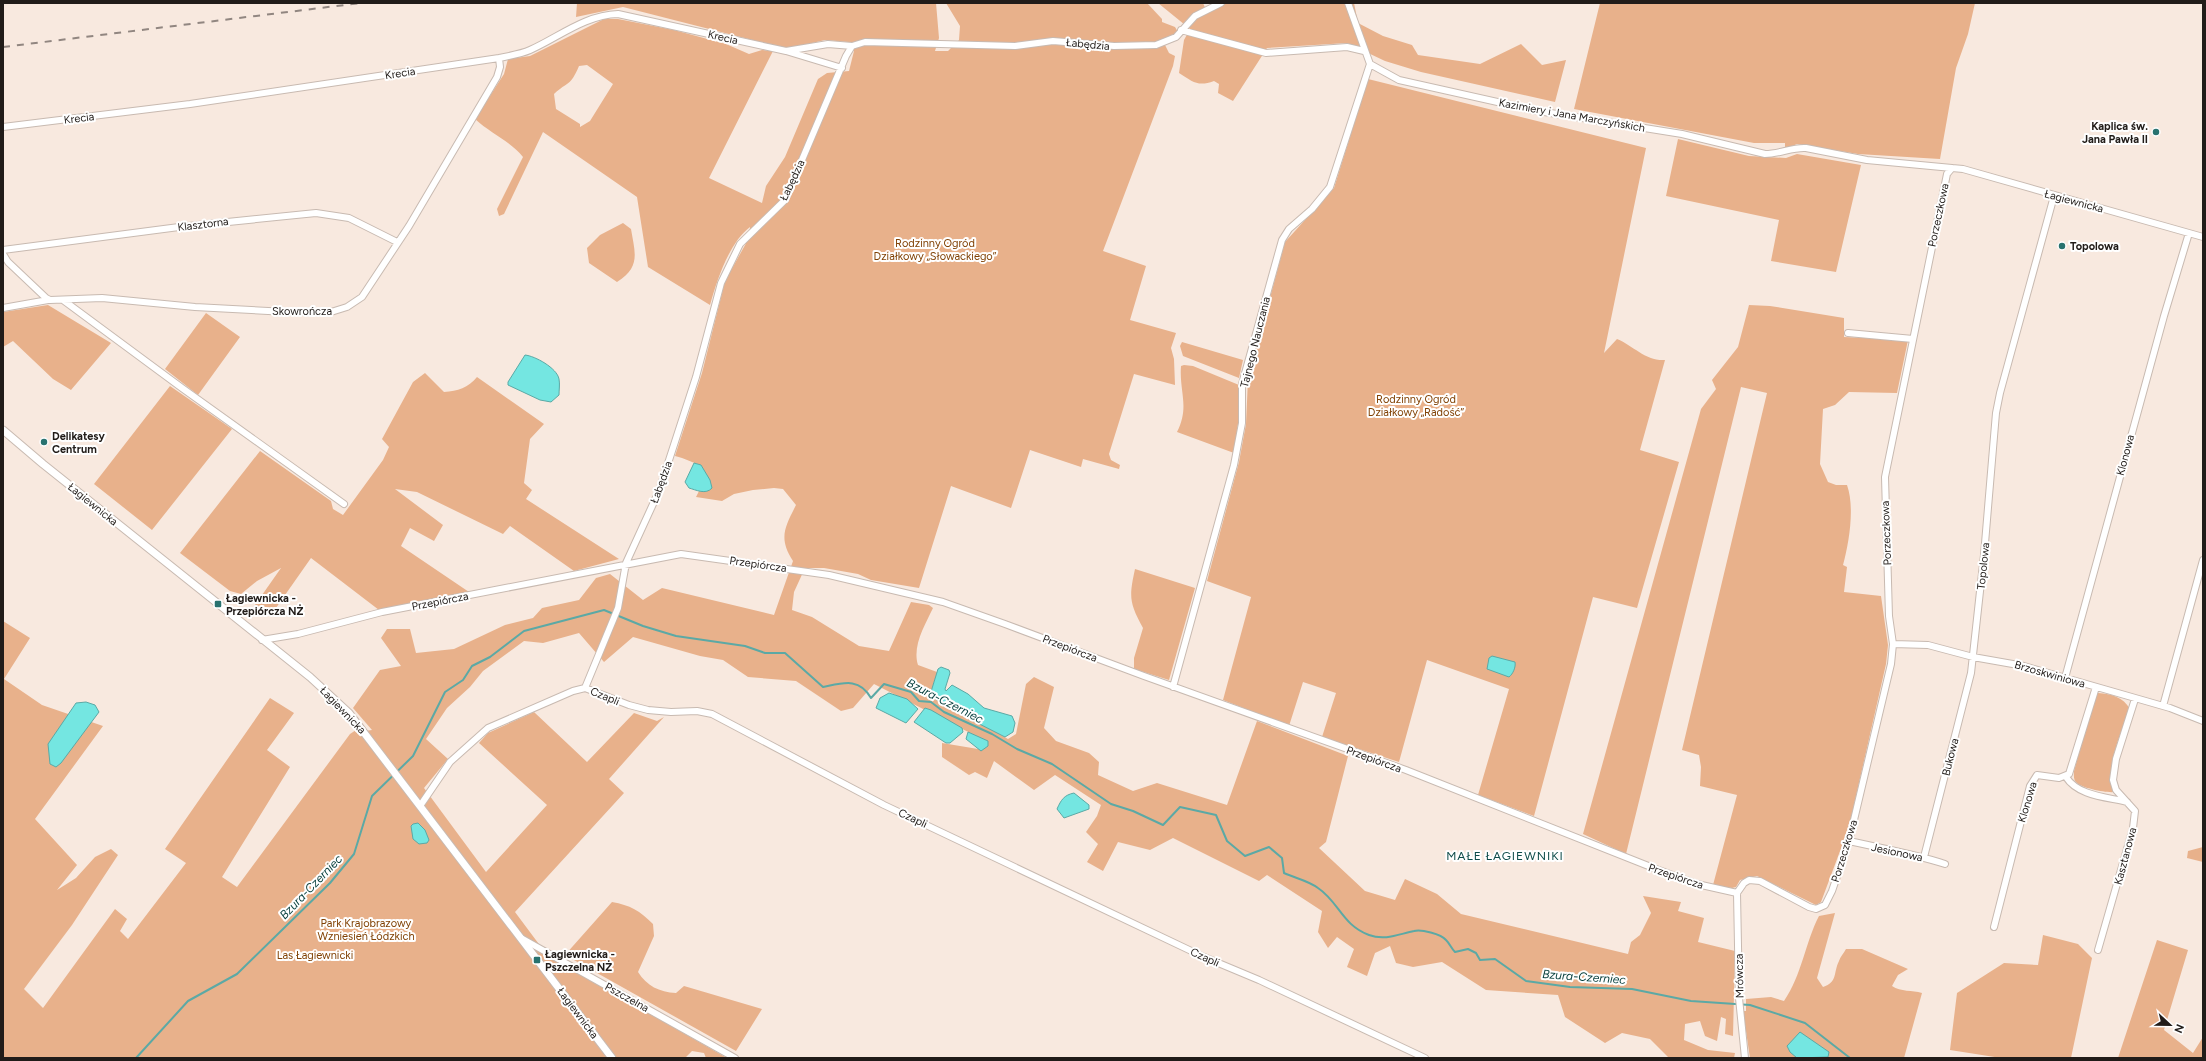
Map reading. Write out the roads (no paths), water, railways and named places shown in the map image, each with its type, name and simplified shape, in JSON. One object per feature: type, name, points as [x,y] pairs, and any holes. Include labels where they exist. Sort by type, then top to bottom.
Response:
[{"type":"street","name":"Łabędzia","points":[[585,688],[618,608],[626,563],[659,491],[696,376],[716,298],[733,255],[748,233],[785,200],[852,46],[865,42],[1015,46],[1053,41],[1114,46],[1156,45],[1176,37],[1195,16],[1221,3]]},
{"type":"street","points":[[1348,3],[1364,51],[1370,64]]},
{"type":"street","name":"Krecia","points":[[3,127],[190,104],[500,58],[530,50],[591,19],[606,15],[618,14],[786,51],[842,68]]},
{"type":"street","points":[[1181,30],[1266,53],[1348,47],[1364,51]]},
{"type":"street","name":"Krecia","points":[[786,51],[822,44],[852,46]]},
{"type":"street","name":"Skowrończa","points":[[3,308],[48,300],[102,298],[195,307],[287,312],[336,312],[356,302],[362,297],[416,214],[497,77],[500,67],[500,58]]},
{"type":"street","name":"Kazimiery i Jana Marczyńskich","points":[[1370,64],[1399,80],[1538,111],[1682,134],[1765,154],[1776,154],[1798,148],[1806,148],[1867,160],[1952,168]]},
{"type":"street","name":"Tajnego Nauczania","points":[[1173,687],[1234,465],[1242,423],[1242,384],[1282,240],[1289,229],[1312,209],[1330,187],[1370,64]]},
{"type":"street","name":"Porzeczkowa","points":[[1737,893],[1744,883],[1749,880],[1760,881],[1809,907],[1816,908],[1825,905],[1832,891],[1849,841],[1891,664],[1893,644],[1889,620],[1885,477],[1947,174],[1952,168]]},
{"type":"street","name":"Łagiewnicka","points":[[1952,168],[1974,171],[2054,196],[2203,237]]},
{"type":"street","name":"Topolowa","points":[[1973,656],[1996,413],[2005,370],[2054,196]]},
{"type":"street","name":"Klasztorna","points":[[3,250],[179,227],[316,213],[349,218],[397,242]]},
{"type":"street","name":"Klonowa","points":[[2065,678],[2188,233]]},
{"type":"street","points":[[3,254],[8,262],[48,300]]},
{"type":"street","points":[[63,300],[169,379],[344,504]]},
{"type":"street","points":[[1848,333],[1913,339]]},
{"type":"street","name":"Łagiewnicka","points":[[3,430],[43,464],[262,640],[338,703],[357,722],[612,1058]]},
{"type":"street","name":"Przepiórcza","points":[[262,640],[298,634],[382,612],[626,563],[681,554],[829,575],[942,602],[1173,687],[1406,770],[1662,872],[1697,884],[1737,893]]},
{"type":"street","points":[[2163,706],[2203,560]]},
{"type":"street","name":"Brzoskwiniowa","points":[[1893,644],[1928,645],[2024,666],[2163,706],[2203,721]]},
{"type":"street","name":"Bukowa","points":[[1924,857],[1971,673],[1973,656]]},
{"type":"street","points":[[2096,687],[2073,765],[2066,777],[2069,782],[2084,792],[2127,802]]},
{"type":"street","name":"Czapli","points":[[420,806],[450,762],[488,728],[573,691],[585,688],[629,705],[648,710],[671,712],[696,711],[712,714],[892,808],[1197,954],[1259,980],[1425,1058]]},
{"type":"street","name":"Kasztanowa","points":[[2098,950],[2133,828],[2135,811],[2116,790],[2113,772],[2135,699]]},
{"type":"street","name":"Klonowa","points":[[1994,927],[2034,778],[2040,775],[2059,778],[2066,777]]},
{"type":"street","name":"Jesionowa","points":[[1849,841],[1912,856],[1924,857],[1945,864]]},
{"type":"street","name":"Mrówcza","points":[[1737,893],[1739,998],[1745,1058]]},
{"type":"street","name":"Pszczelna","points":[[520,937],[735,1058]]},
{"type":"water","points":[[525,355],[545,363],[557,375],[559,379],[559,395],[551,402],[540,400],[508,385],[508,382]]},
{"type":"water","points":[[694,463],[701,465],[710,480],[712,488],[710,490],[704,492],[689,488],[685,482]]},
{"type":"water","points":[[1492,656],[1515,662],[1514,670],[1509,677],[1487,669],[1489,658]]},
{"type":"water","points":[[941,667],[949,670],[950,673],[945,689],[946,691],[952,685],[968,694],[984,708],[1012,716],[1015,723],[1013,732],[1005,737],[948,708],[930,695],[938,669]]},
{"type":"water","points":[[889,693],[907,699],[918,709],[906,723],[876,708],[880,698]]},
{"type":"water","points":[[86,702],[95,705],[99,712],[61,763],[56,767],[50,764],[48,744],[76,703]]},
{"type":"water","points":[[925,708],[962,728],[963,732],[950,743],[946,743],[914,722]]},
{"type":"water","points":[[968,732],[988,741],[988,746],[981,751],[966,739]]},
{"type":"water","points":[[1074,793],[1089,805],[1089,809],[1064,818],[1057,809],[1063,798]]},
{"type":"water","points":[[418,823],[425,830],[429,840],[427,843],[419,844],[413,839],[411,826]]},
{"type":"water","points":[[1800,1032],[1829,1052],[1828,1057],[1797,1058],[1790,1052],[1787,1046]]},
{"type":"waterway","name":"Bzura-Czerniec","points":[[136,1058],[188,1001],[237,974],[330,883],[354,854],[372,796],[413,756],[445,692],[463,680],[472,666],[490,657],[524,631],[604,610],[643,626],[676,636],[745,646],[765,653],[785,653],[823,687],[844,683],[856,684],[866,691],[871,698],[884,684],[911,692],[919,701],[931,702],[944,712],[992,734],[1017,749],[1052,764],[1111,804],[1133,811],[1163,825],[1180,807],[1216,815],[1227,841],[1245,856],[1269,847],[1282,858],[1284,873],[1306,881],[1318,888],[1353,925],[1360,931],[1369,935],[1375,937],[1386,937],[1417,931],[1431,932],[1443,938],[1455,952],[1468,949],[1476,953],[1480,960],[1495,959],[1526,981],[1570,987],[1632,989],[1691,1001],[1750,1005],[1805,1023],[1850,1058]]},
{"type":"railway","points":[[3,47],[361,3]]},
{"type":"place","name":"Kaplica św. Jana Pawła II","points":[[2156,132]]},
{"type":"place","name":"Topolowa","points":[[2062,246]]},
{"type":"place","name":"Delikatesy Centrum","points":[[44,442]]},
{"type":"place","name":"Łagiewnicka - Przepiórcza NŻ","points":[[218,604]]},
{"type":"place","name":"Łagiewnicka - Pszczelna NŻ","points":[[537,960]]},
{"type":"district","name":"MAŁE ŁAGIEWNIKI","points":[[1505,856]]},
{"type":"park label","name":"Rodzinny Ogród Działkowy „Słowackiego”","points":[[935,249]]},
{"type":"park label","name":"Rodzinny Ogród Działkowy „Radość”","points":[[1416,405]]},
{"type":"park label","name":"Park Krajobrazowy Wzniesień Łódzkich","points":[[366,929]]},
{"type":"park label","name":"Las Łagiewnicki","points":[[315,955]]}]
